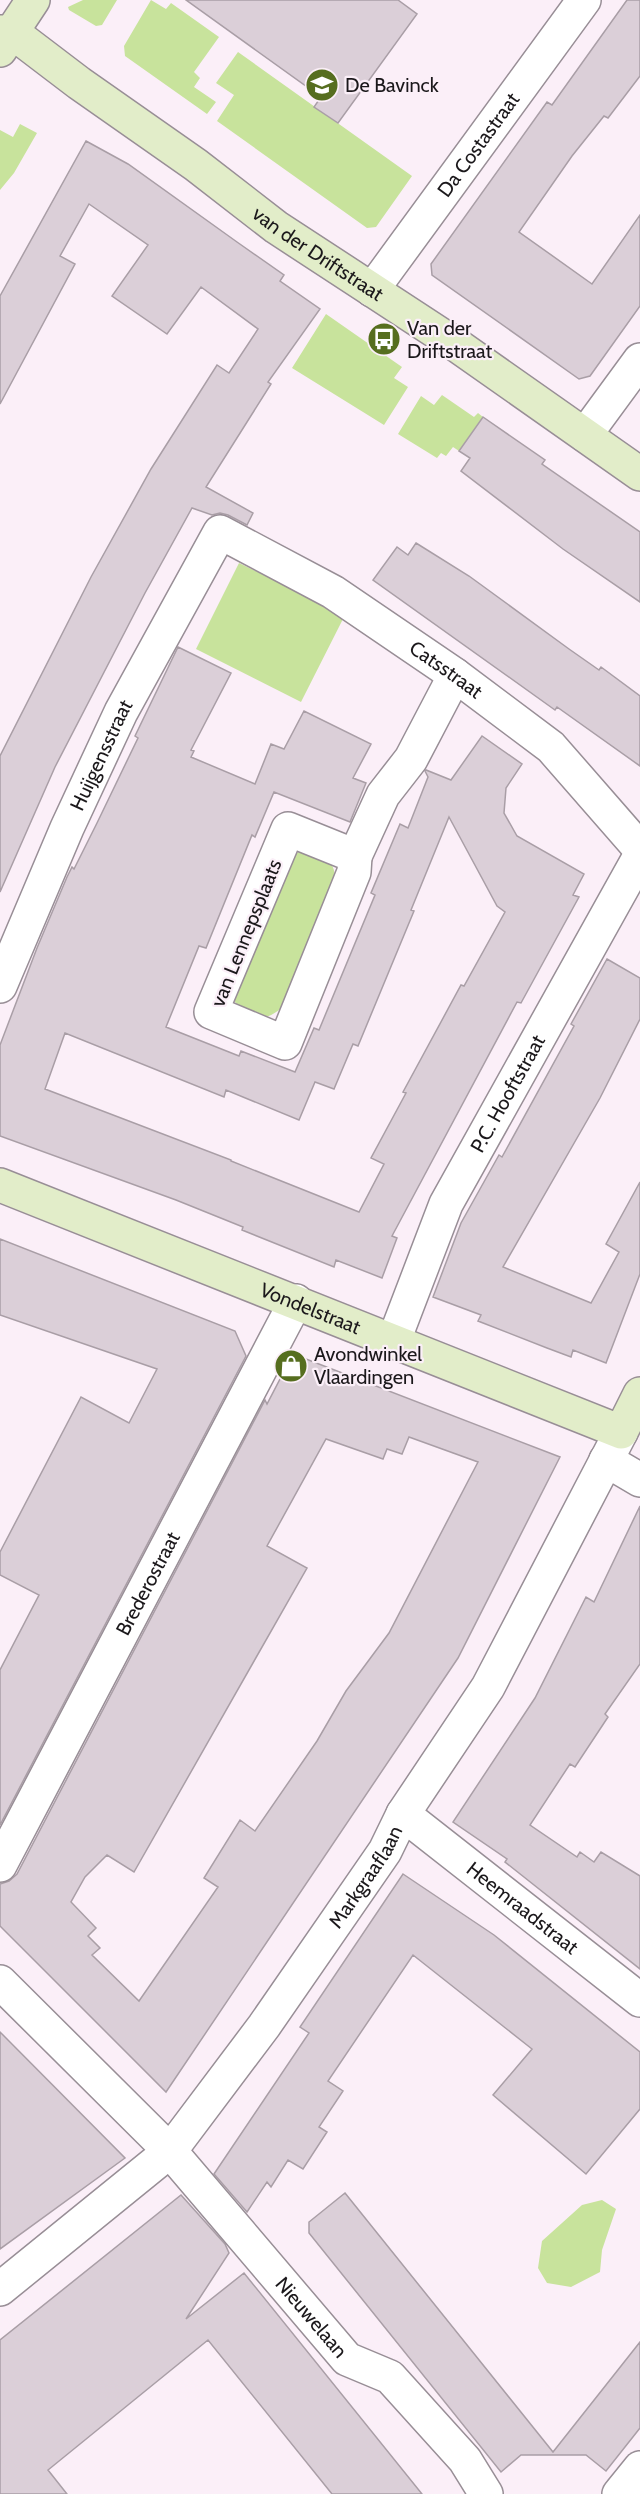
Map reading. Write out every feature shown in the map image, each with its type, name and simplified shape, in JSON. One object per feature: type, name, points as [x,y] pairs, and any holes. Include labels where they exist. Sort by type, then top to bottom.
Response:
[{"type":"street","points":[[3,32],[33,0]]},
{"type":"street","name":"Da Costastraat","points":[[372,290],[584,0]]},
{"type":"street","name":"van der Driftstraat","points":[[3,32],[196,165],[276,227],[459,346],[640,474]]},
{"type":"street","points":[[585,435],[640,360]]},
{"type":"street","name":"Catsstraat","points":[[220,532],[333,592],[455,675],[551,747],[640,849]]},
{"type":"street","name":"Huijgensstraat","points":[[0,986],[67,828],[121,712],[220,532]]},
{"type":"street","name":"van Lennepsplaats","points":[[355,856],[288,829],[211,1012],[285,1043],[354,872],[355,856],[383,795],[411,759],[455,675]]},
{"type":"street","name":"P.C. Hooftstraat","points":[[394,1340],[446,1204],[640,856]]},
{"type":"street","name":"Vondelstraat","points":[[0,1185],[621,1432]]},
{"type":"street","name":"Brederostraat","points":[[0,1865],[296,1301]]},
{"type":"street","name":"Markgraaflaan","points":[[0,2289],[170,2151],[264,2026],[385,1851],[403,1814],[488,1687],[640,1394]]},
{"type":"street","points":[[606,1460],[640,1480]]},
{"type":"street","name":"Heemraadstraat","points":[[403,1814],[640,2000]]},
{"type":"street","name":"Nieuwelaan","points":[[0,1982],[170,2151],[347,2359],[390,2377],[465,2460],[486,2494]]},
{"type":"street","points":[[619,2494],[640,2468]]},
{"type":"green space","points":[[83,0],[117,0],[102,25],[96,26],[69,10],[68,7]]},
{"type":"green space","points":[[151,0],[166,9],[171,3],[219,37],[194,72],[200,78],[194,87],[216,102],[207,114],[125,56],[124,46]]},
{"type":"green space","points":[[238,52],[412,176],[376,227],[367,228],[217,121],[234,95],[216,83]]},
{"type":"green space","points":[[20,124],[37,133],[14,173],[0,190],[0,130],[13,137]]},
{"type":"green space","points":[[326,314],[402,367],[394,378],[408,387],[384,425],[292,368]]},
{"type":"green space","points":[[442,395],[474,417],[478,413],[483,417],[459,451],[453,447],[446,456],[441,453],[437,458],[398,434],[421,396],[434,405]]},
{"type":"green space","points":[[239,563],[345,615],[301,702],[196,649]]},
{"type":"green space","points":[[304,849],[328,860],[334,870],[335,884],[284,1006],[270,1015],[253,1017],[235,1002],[235,980],[287,859]]},
{"type":"green space","points":[[602,2200],[616,2209],[602,2250],[600,2272],[571,2287],[547,2283],[538,2268],[542,2241],[582,2205]]},
{"type":"building","points":[[186,0],[398,0],[417,14],[338,123],[314,107],[321,97]]},
{"type":"building","points":[[627,0],[640,0],[640,76],[608,118],[604,116],[572,156],[519,232],[592,284],[640,215],[640,306],[590,376],[579,379],[432,275],[431,264],[547,102],[552,105]]},
{"type":"building","points":[[86,141],[128,164],[284,275],[280,281],[320,309],[268,382],[271,384],[206,487],[253,513],[247,525],[228,515],[220,513],[212,515],[192,508],[145,593],[55,767],[0,892],[0,756],[91,577],[151,469],[217,365],[229,373],[258,329],[201,287],[167,334],[112,296],[148,245],[89,204],[60,256],[75,264],[0,404],[0,296]]},
{"type":"building","points":[[483,417],[545,460],[542,464],[640,532],[640,602],[563,549],[461,471],[470,458],[459,451]]},
{"type":"building","points":[[416,543],[469,576],[569,649],[599,670],[601,667],[640,696],[640,766],[557,707],[555,710],[373,580],[397,547],[408,555]]},
{"type":"building","points":[[178,647],[231,673],[191,750],[194,751],[191,757],[255,784],[271,744],[284,749],[304,711],[371,744],[353,778],[366,783],[350,822],[274,792],[255,837],[252,835],[206,948],[199,946],[166,1027],[239,1056],[241,1051],[295,1072],[314,1028],[319,1030],[375,895],[371,893],[400,824],[408,828],[428,777],[425,771],[451,780],[482,736],[522,764],[506,788],[504,813],[517,836],[584,874],[573,895],[579,897],[521,1003],[517,1002],[392,1236],[397,1238],[382,1278],[336,1260],[334,1267],[242,1230],[243,1227],[176,1200],[0,1136],[0,1045],[67,877],[72,867],[74,869],[138,738],[135,736]],"holes":[[[449,817],[497,906],[505,912],[464,986],[461,985],[403,1092],[406,1093],[371,1158],[384,1164],[359,1212],[45,1089],[65,1033],[224,1097],[226,1090],[299,1120],[315,1082],[334,1089],[353,1044],[358,1046],[414,911],[411,910]]]},
{"type":"building","points":[[607,959],[640,978],[640,1019],[600,1098],[503,1267],[591,1303],[619,1252],[606,1244],[640,1182],[640,1274],[606,1363],[573,1350],[571,1357],[547,1348],[478,1321],[481,1315],[433,1297],[461,1223],[499,1155],[502,1157],[574,1026],[571,1024]]},
{"type":"building","points":[[0,1239],[235,1331],[246,1356],[0,1825],[0,1670],[39,1595],[0,1575],[0,1552],[81,1397],[129,1423],[157,1369],[0,1315]]},
{"type":"building","points":[[293,1354],[560,1457],[458,1658],[166,2092],[0,1926],[0,1884],[9,1881],[17,1874],[265,1400],[267,1404]],"holes":[[[409,1437],[478,1462],[389,1633],[346,1691],[317,1741],[255,1831],[240,1820],[204,1878],[218,1887],[139,2001],[92,1955],[100,1948],[88,1936],[96,1928],[71,1902],[85,1877],[107,1855],[134,1872],[307,1568],[267,1546],[326,1439],[383,1459],[387,1449],[402,1454]]]},
{"type":"building","points":[[640,1506],[640,1664],[605,1714],[608,1717],[575,1767],[570,1764],[530,1825],[577,1857],[580,1852],[594,1862],[601,1852],[640,1876],[640,1969],[505,1862],[507,1859],[453,1822],[535,1698],[586,1597],[594,1602]]},
{"type":"building","points":[[403,1874],[494,1935],[640,2052],[640,2109],[586,2174],[493,2095],[532,2049],[413,1955],[328,2081],[343,2091],[319,2127],[327,2132],[303,2169],[288,2160],[271,2187],[267,2182],[247,2212],[214,2174],[309,2033],[300,2027]]},
{"type":"building","points":[[0,2032],[125,2158],[0,2249]]},
{"type":"building","points":[[345,2193],[553,2452],[640,2342],[640,2428],[606,2471],[586,2455],[521,2455],[501,2472],[309,2233],[309,2222]]},
{"type":"building","points":[[181,2195],[225,2244],[229,2253],[186,2319],[244,2273],[422,2494],[332,2494],[208,2340],[48,2470],[67,2494],[0,2494],[0,2340]]},
{"type":"place","name":"De Bavinck","points":[[322,85]]},
{"type":"place","name":"Van der Driftstraat","points":[[384,339]]},
{"type":"place","name":"Avondwinkel Vlaardingen","points":[[291,1366]]}]
